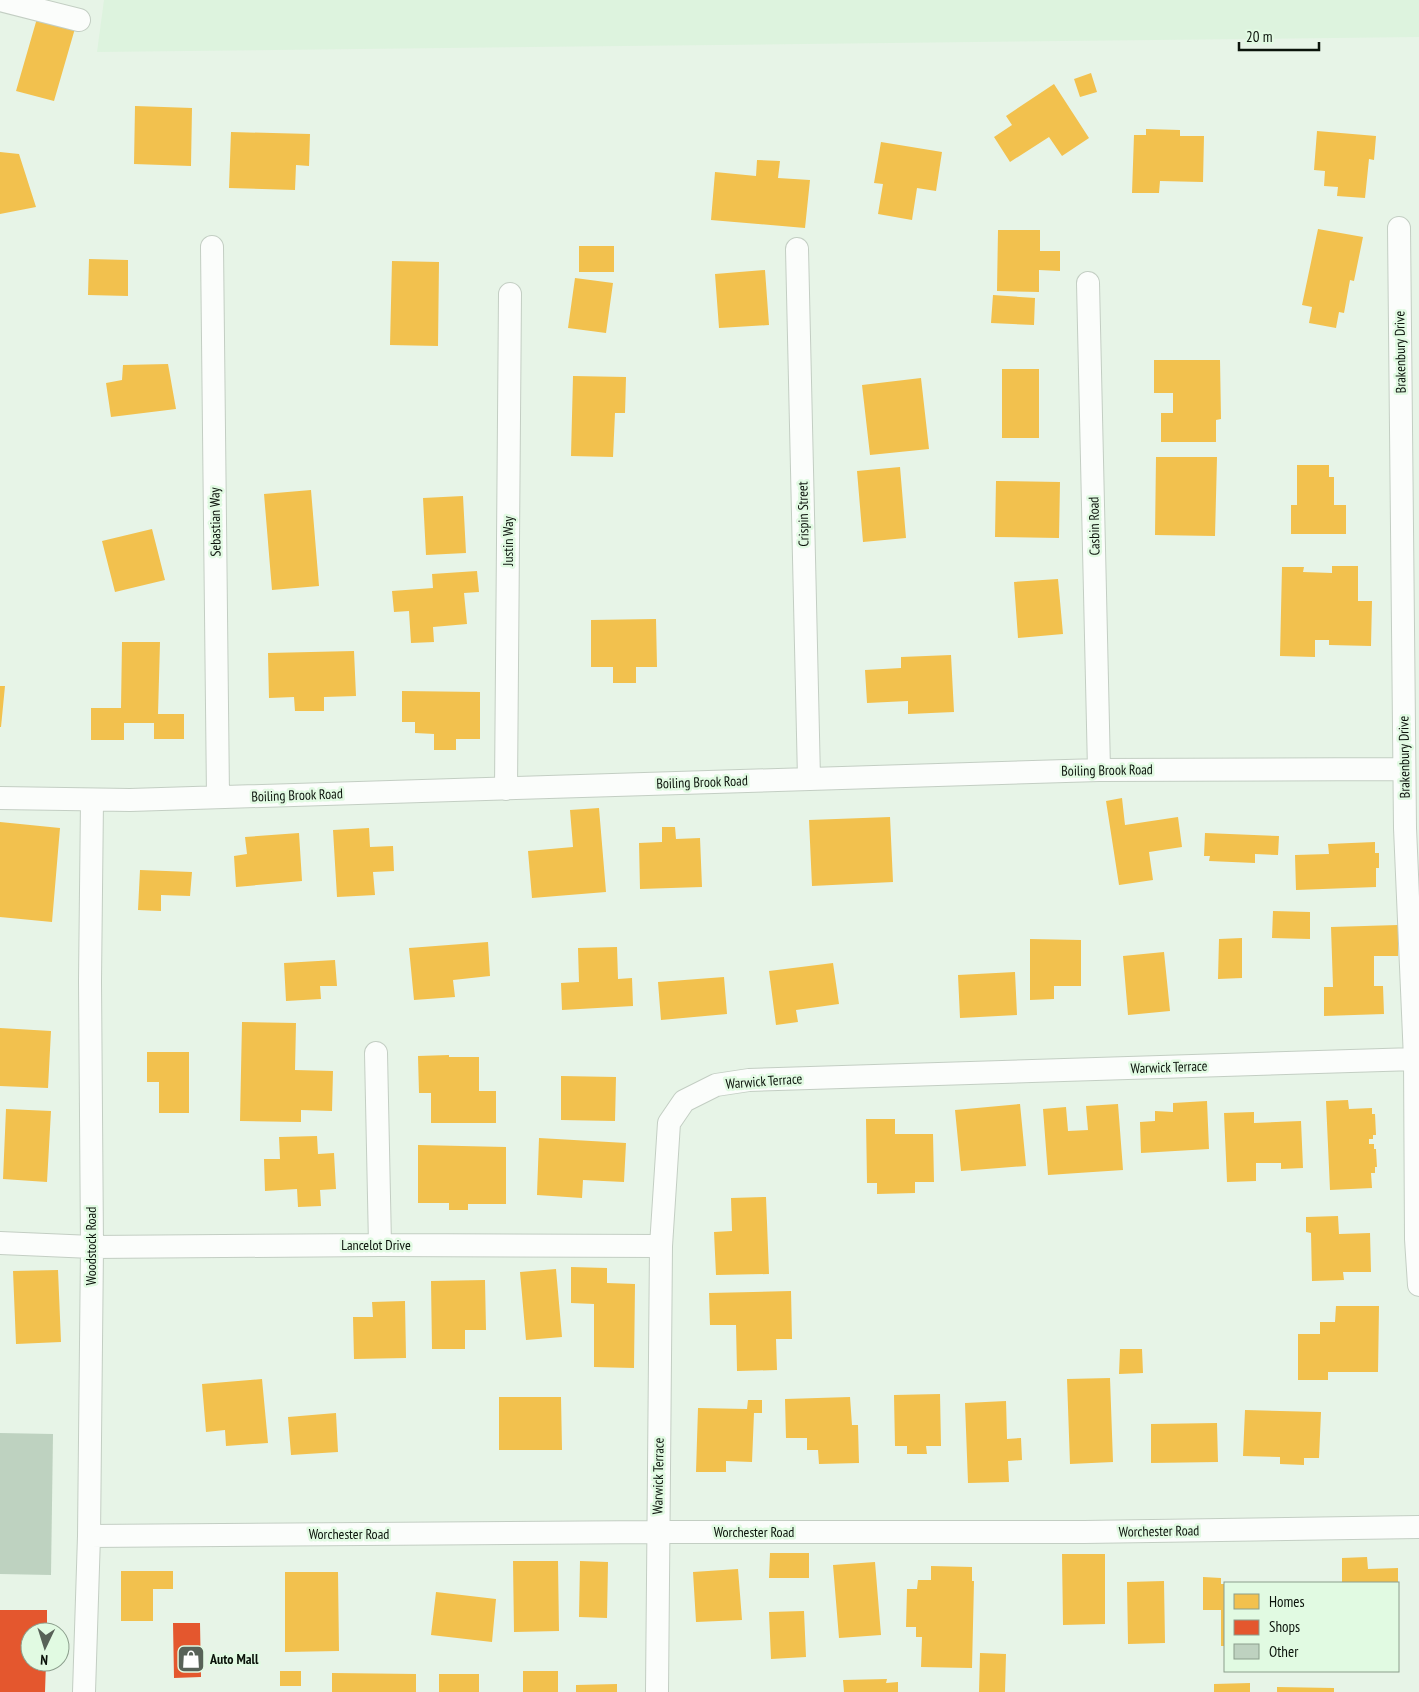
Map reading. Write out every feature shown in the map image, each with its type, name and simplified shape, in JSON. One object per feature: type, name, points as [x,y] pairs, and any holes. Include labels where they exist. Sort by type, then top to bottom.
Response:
[{"type":"street","points":[[0,0],[79,20]]},
{"type":"street","name":"Brakenbury Drive","points":[[1399,228],[1405,828],[1415,1059],[1419,1285]]},
{"type":"street","name":"Sebastian Way","points":[[212,247],[218,797]]},
{"type":"street","name":"Crispin Street","points":[[797,249],[809,779]]},
{"type":"street","name":"Casbin Road","points":[[1088,282],[1099,770]]},
{"type":"street","name":"Justin Way","points":[[506,788],[510,294]]},
{"type":"street","name":"Boiling Brook Road","points":[[0,798],[92,800],[218,797],[1099,770],[1404,769]]},
{"type":"street","name":"Woodstock Road","points":[[84,1692],[89,1536],[92,1247],[90,980],[92,800]]},
{"type":"street","points":[[376,1052],[380,1244]]},
{"type":"street","name":"Warwick Terrace","points":[[657,1692],[661,1246],[669,1123],[684,1101],[716,1085],[759,1080],[1415,1059]]},
{"type":"street","name":"Lancelot Drive","points":[[0,1242],[92,1247],[380,1244],[661,1246]]},
{"type":"street","name":"Worchester Road","points":[[89,1536],[658,1532],[1084,1532],[1419,1527]]},
{"type":"shaded area","points":[[104,0],[1419,0],[1419,37],[97,52]]},
{"type":"building: Homes","points":[[38,15],[76,25],[54,101],[16,91]]},
{"type":"building: Homes","points":[[1091,73],[1097,92],[1080,97],[1074,79]]},
{"type":"building: Homes","points":[[1054,84],[1089,138],[1062,156],[1049,137],[1010,162],[994,137],[1012,125],[1006,116]]},
{"type":"building: Homes","points":[[135,106],[192,108],[191,166],[134,164]]},
{"type":"building: Homes","points":[[1146,129],[1180,130],[1180,136],[1204,136],[1203,182],[1160,181],[1159,193],[1132,193],[1134,135],[1146,135]]},
{"type":"building: Homes","points":[[1317,131],[1376,136],[1374,160],[1369,159],[1365,198],[1337,196],[1338,187],[1324,186],[1325,171],[1314,170]]},
{"type":"building: Homes","points":[[231,132],[310,134],[309,166],[296,165],[295,190],[229,188]]},
{"type":"building: Homes","points":[[881,142],[942,152],[936,191],[917,188],[912,220],[878,214],[883,184],[874,183]]},
{"type":"building: Homes","points":[[0,152],[19,154],[36,207],[0,214]]},
{"type":"building: Homes","points":[[757,160],[780,161],[778,178],[810,180],[805,228],[711,220],[715,172],[756,176]]},
{"type":"building: Homes","points":[[1318,229],[1363,237],[1354,281],[1350,280],[1344,313],[1339,312],[1336,328],[1309,323],[1312,307],[1302,305]]},
{"type":"building: Homes","points":[[998,230],[1040,230],[1040,251],[1060,251],[1060,271],[1039,270],[1039,292],[997,291]]},
{"type":"building: Homes","points":[[579,246],[614,246],[614,272],[579,272]]},
{"type":"building: Homes","points":[[89,259],[128,260],[128,296],[88,295]]},
{"type":"building: Homes","points":[[392,261],[439,262],[438,346],[390,345]]},
{"type":"building: Homes","points":[[765,270],[769,325],[719,328],[715,274]]},
{"type":"building: Homes","points":[[575,278],[613,283],[606,333],[568,328]]},
{"type":"building: Homes","points":[[993,295],[1035,298],[1034,325],[991,323]]},
{"type":"building: Homes","points":[[1154,360],[1220,360],[1221,419],[1216,420],[1216,442],[1161,442],[1161,413],[1173,413],[1173,393],[1154,393]]},
{"type":"building: Homes","points":[[168,364],[176,409],[111,417],[106,383],[122,380],[123,365]]},
{"type":"building: Homes","points":[[1002,369],[1039,369],[1039,438],[1002,438]]},
{"type":"building: Homes","points":[[573,376],[626,377],[625,413],[615,413],[613,457],[571,456]]},
{"type":"building: Homes","points":[[921,378],[929,449],[870,455],[862,385]]},
{"type":"building: Homes","points":[[1156,457],[1217,457],[1215,536],[1155,535]]},
{"type":"building: Homes","points":[[1297,465],[1329,465],[1329,477],[1334,477],[1334,505],[1346,505],[1346,534],[1291,534],[1291,505],[1297,505]]},
{"type":"building: Homes","points":[[900,467],[906,538],[863,542],[857,471]]},
{"type":"building: Homes","points":[[996,481],[1060,482],[1059,538],[995,537]]},
{"type":"building: Homes","points":[[311,490],[319,586],[272,590],[264,494]]},
{"type":"building: Homes","points":[[463,496],[466,553],[426,555],[423,498]]},
{"type":"building: Homes","points":[[152,529],[165,580],[115,592],[102,541]]},
{"type":"building: Homes","points":[[1332,566],[1358,566],[1358,601],[1372,601],[1371,646],[1329,645],[1329,640],[1315,640],[1315,657],[1280,656],[1282,567],[1304,567],[1303,572],[1332,573]]},
{"type":"building: Homes","points":[[477,571],[479,592],[464,593],[467,624],[433,627],[434,642],[411,643],[409,611],[394,612],[392,591],[433,588],[432,574]]},
{"type":"building: Homes","points":[[1058,579],[1063,634],[1018,638],[1014,582]]},
{"type":"building: Homes","points":[[656,619],[657,667],[636,667],[636,683],[613,683],[613,667],[591,667],[591,620]]},
{"type":"building: Homes","points":[[122,642],[160,642],[158,714],[184,714],[184,739],[154,739],[154,723],[124,723],[124,740],[91,740],[91,708],[121,708]]},
{"type":"building: Homes","points":[[354,651],[356,696],[324,697],[324,711],[295,711],[294,697],[269,698],[268,653]]},
{"type":"building: Homes","points":[[951,655],[954,712],[908,714],[908,701],[867,703],[865,670],[901,668],[901,657]]},
{"type":"building: Homes","points":[[0,686],[5,686],[1,727],[0,727]]},
{"type":"building: Homes","points":[[402,691],[480,692],[480,739],[456,739],[456,750],[434,750],[434,734],[415,733],[415,722],[402,722]]},
{"type":"building: Homes","points":[[1122,798],[1125,825],[1178,817],[1182,847],[1149,852],[1153,880],[1119,885],[1106,801]]},
{"type":"building: Homes","points":[[599,808],[606,892],[532,898],[528,851],[573,847],[570,810]]},
{"type":"building: Homes","points":[[890,817],[893,882],[812,886],[809,820]]},
{"type":"building: Homes","points":[[0,822],[60,828],[52,922],[0,917]]},
{"type":"building: Homes","points":[[662,827],[675,827],[676,839],[700,838],[702,887],[640,889],[639,843],[662,842]]},
{"type":"building: Homes","points":[[369,828],[370,847],[393,846],[394,871],[373,872],[375,895],[337,897],[333,830]]},
{"type":"building: Homes","points":[[299,833],[302,881],[236,887],[234,856],[247,854],[245,837]]},
{"type":"building: Homes","points":[[1205,833],[1279,836],[1278,855],[1255,854],[1255,863],[1209,861],[1210,856],[1204,856]]},
{"type":"building: Homes","points":[[1375,842],[1375,853],[1379,853],[1379,868],[1376,868],[1376,887],[1296,890],[1295,855],[1329,854],[1328,844]]},
{"type":"building: Homes","points":[[140,870],[192,872],[190,896],[161,895],[161,911],[138,910]]},
{"type":"building: Homes","points":[[1273,911],[1310,912],[1310,939],[1272,938]]},
{"type":"building: Homes","points":[[1398,925],[1398,956],[1374,956],[1374,986],[1383,986],[1384,1014],[1324,1016],[1324,987],[1333,987],[1331,927]]},
{"type":"building: Homes","points":[[1242,938],[1242,978],[1218,979],[1219,939]]},
{"type":"building: Homes","points":[[1030,939],[1081,940],[1081,986],[1054,986],[1054,999],[1030,1000]]},
{"type":"building: Homes","points":[[488,942],[490,976],[453,980],[455,997],[414,1000],[409,948]]},
{"type":"building: Homes","points":[[617,947],[618,979],[632,978],[633,1006],[562,1010],[561,983],[579,982],[578,948]]},
{"type":"building: Homes","points":[[1164,952],[1170,1011],[1128,1015],[1123,956]]},
{"type":"building: Homes","points":[[335,960],[337,986],[320,986],[321,999],[286,1001],[284,963]]},
{"type":"building: Homes","points":[[833,963],[839,1004],[796,1010],[798,1022],[776,1025],[769,971]]},
{"type":"building: Homes","points":[[1015,972],[1017,1015],[960,1018],[958,975]]},
{"type":"building: Homes","points":[[724,977],[727,1014],[661,1020],[658,982]]},
{"type":"building: Homes","points":[[242,1022],[296,1023],[295,1070],[333,1071],[332,1111],[301,1110],[301,1122],[240,1121]]},
{"type":"building: Homes","points":[[0,1028],[51,1031],[48,1088],[0,1086]]},
{"type":"building: Homes","points":[[147,1052],[189,1052],[189,1113],[159,1113],[159,1082],[147,1082]]},
{"type":"building: Homes","points":[[449,1055],[449,1057],[479,1057],[479,1091],[496,1091],[496,1123],[431,1123],[431,1093],[419,1093],[418,1056]]},
{"type":"building: Homes","points":[[561,1076],[616,1077],[615,1121],[561,1120]]},
{"type":"building: Homes","points":[[1348,1100],[1349,1109],[1372,1108],[1372,1114],[1375,1114],[1376,1135],[1373,1135],[1373,1139],[1369,1139],[1369,1144],[1374,1144],[1374,1149],[1376,1149],[1377,1167],[1375,1167],[1375,1173],[1371,1173],[1372,1188],[1330,1190],[1326,1101]]},
{"type":"building: Homes","points":[[1207,1101],[1209,1149],[1141,1153],[1140,1122],[1155,1121],[1155,1111],[1173,1112],[1173,1103]]},
{"type":"building: Homes","points":[[1020,1104],[1026,1166],[961,1171],[955,1110]]},
{"type":"building: Homes","points":[[1118,1104],[1123,1170],[1048,1175],[1043,1109],[1066,1107],[1068,1131],[1088,1130],[1086,1106]]},
{"type":"building: Homes","points":[[6,1109],[51,1111],[47,1182],[3,1179]]},
{"type":"building: Homes","points":[[1254,1112],[1254,1123],[1301,1121],[1303,1168],[1281,1169],[1281,1163],[1256,1163],[1256,1181],[1227,1182],[1224,1113]]},
{"type":"building: Homes","points":[[866,1119],[895,1119],[895,1134],[933,1134],[934,1182],[915,1182],[915,1193],[877,1194],[877,1183],[867,1183]]},
{"type":"building: Homes","points":[[317,1136],[318,1154],[334,1153],[336,1189],[320,1190],[321,1206],[298,1207],[297,1189],[265,1191],[264,1159],[280,1159],[279,1137]]},
{"type":"building: Homes","points":[[539,1138],[626,1143],[624,1182],[583,1180],[582,1198],[537,1195]]},
{"type":"building: Homes","points":[[418,1145],[506,1147],[506,1204],[468,1204],[468,1210],[449,1210],[449,1203],[418,1203]]},
{"type":"building: Homes","points":[[766,1197],[769,1274],[716,1275],[714,1232],[732,1231],[731,1198]]},
{"type":"building: Homes","points":[[1338,1216],[1339,1234],[1370,1233],[1371,1272],[1343,1272],[1344,1280],[1312,1281],[1311,1233],[1306,1232],[1306,1217]]},
{"type":"building: Homes","points":[[571,1267],[607,1268],[607,1283],[635,1284],[634,1368],[594,1367],[594,1304],[571,1303]]},
{"type":"building: Homes","points":[[556,1269],[562,1337],[526,1340],[520,1272]]},
{"type":"building: Homes","points":[[58,1270],[61,1342],[16,1344],[13,1271]]},
{"type":"building: Homes","points":[[485,1280],[486,1330],[465,1330],[465,1349],[432,1349],[431,1281]]},
{"type":"building: Homes","points":[[791,1291],[792,1339],[776,1339],[777,1370],[737,1371],[736,1325],[710,1325],[709,1293]]},
{"type":"building: Homes","points":[[405,1301],[406,1358],[354,1359],[353,1317],[373,1317],[372,1302]]},
{"type":"building: Homes","points":[[1336,1306],[1379,1306],[1378,1372],[1328,1372],[1328,1380],[1298,1380],[1298,1334],[1320,1334],[1320,1322],[1335,1322]]},
{"type":"building: Homes","points":[[1120,1349],[1142,1349],[1143,1373],[1119,1374]]},
{"type":"building: Homes","points":[[1110,1378],[1113,1462],[1070,1464],[1067,1379]]},
{"type":"building: Homes","points":[[262,1379],[268,1443],[226,1446],[225,1430],[206,1432],[202,1384]]},
{"type":"building: Homes","points":[[940,1394],[941,1446],[926,1446],[927,1454],[907,1454],[907,1446],[895,1446],[894,1395]]},
{"type":"building: Homes","points":[[499,1397],[561,1397],[562,1450],[499,1450]]},
{"type":"building: Homes","points":[[850,1397],[852,1425],[858,1425],[859,1463],[819,1464],[818,1450],[807,1450],[807,1438],[786,1438],[785,1399]]},
{"type":"building: Homes","points":[[748,1400],[762,1400],[762,1413],[754,1413],[752,1462],[726,1461],[726,1472],[696,1472],[698,1408],[747,1409]]},
{"type":"building: Homes","points":[[1006,1401],[1007,1439],[1021,1438],[1022,1460],[1008,1461],[1009,1482],[968,1483],[965,1403]]},
{"type":"building: Homes","points":[[1245,1410],[1321,1412],[1319,1458],[1304,1458],[1304,1465],[1280,1464],[1280,1457],[1243,1456]]},
{"type":"building: Homes","points":[[336,1413],[338,1452],[291,1455],[288,1417]]},
{"type":"building: Homes","points":[[1217,1423],[1218,1462],[1151,1463],[1151,1424]]},
{"type":"building: Homes","points":[[770,1553],[809,1553],[809,1578],[769,1578]]},
{"type":"building: Homes","points":[[1062,1554],[1105,1554],[1105,1624],[1063,1625]]},
{"type":"building: Homes","points":[[1367,1557],[1368,1569],[1398,1568],[1398,1582],[1342,1582],[1342,1558]]},
{"type":"building: Homes","points":[[513,1561],[558,1561],[559,1631],[514,1632]]},
{"type":"building: Homes","points":[[580,1561],[608,1562],[607,1618],[579,1617]]},
{"type":"building: Homes","points":[[875,1562],[881,1635],[839,1638],[833,1565]]},
{"type":"building: Homes","points":[[931,1566],[972,1567],[972,1581],[974,1581],[972,1668],[921,1667],[922,1637],[916,1637],[916,1627],[906,1627],[907,1589],[917,1589],[918,1580],[931,1580]]},
{"type":"building: Homes","points":[[738,1569],[742,1620],[696,1622],[693,1572]]},
{"type":"building: Homes","points":[[121,1571],[173,1571],[173,1589],[153,1589],[153,1621],[121,1621]]},
{"type":"building: Homes","points":[[285,1572],[338,1572],[339,1651],[285,1652]]},
{"type":"building: Homes","points":[[1203,1577],[1221,1578],[1221,1584],[1224,1584],[1224,1646],[1221,1646],[1221,1610],[1203,1610]]},
{"type":"building: Homes","points":[[1164,1581],[1165,1643],[1128,1644],[1127,1582]]},
{"type":"building: Homes","points":[[436,1592],[496,1599],[492,1642],[431,1635]]},
{"type":"building: Homes","points":[[804,1611],[806,1657],[771,1659],[769,1612]]},
{"type":"building: Homes","points":[[980,1653],[1006,1654],[1005,1692],[979,1692]]},
{"type":"building: Homes","points":[[280,1671],[301,1671],[301,1686],[280,1686]]},
{"type":"building: Homes","points":[[523,1671],[558,1671],[558,1692],[523,1692]]},
{"type":"building: Homes","points":[[332,1673],[416,1674],[416,1692],[332,1692]]},
{"type":"building: Homes","points":[[439,1674],[479,1674],[479,1692],[439,1692]]},
{"type":"building: Homes","points":[[887,1679],[886,1683],[898,1682],[898,1692],[844,1692],[843,1680]]},
{"type":"building: Homes","points":[[1250,1683],[1250,1692],[1214,1692],[1214,1684]]},
{"type":"building: Homes","points":[[617,1684],[617,1692],[576,1692],[576,1685]]},
{"type":"building: Homes","points":[[1277,1687],[1334,1688],[1334,1692],[1277,1692]]},
{"type":"building: Shops","points":[[0,1610],[47,1610],[47,1622],[20,1622],[20,1672],[46,1672],[45,1692],[0,1692]]},
{"type":"building: Shops","points":[[173,1623],[200,1623],[201,1677],[174,1678]]},
{"type":"building: Other","points":[[0,1433],[53,1434],[51,1575],[0,1574]]},
{"type":"place","name":"Auto Mall","points":[[191,1659]]}]
